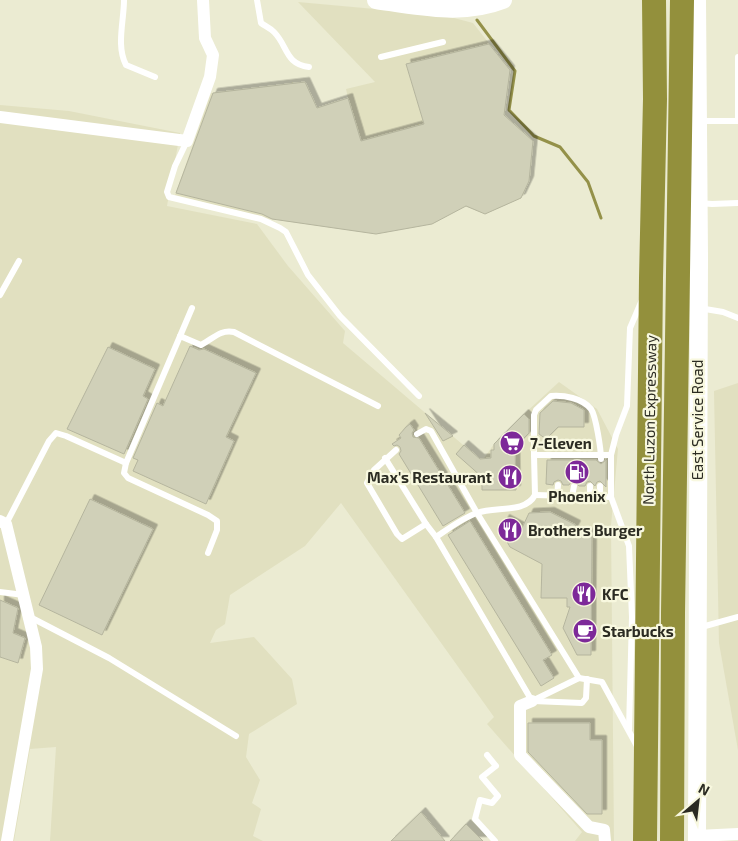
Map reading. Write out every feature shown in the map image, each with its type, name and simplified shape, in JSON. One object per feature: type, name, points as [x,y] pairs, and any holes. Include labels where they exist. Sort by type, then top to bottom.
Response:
[{"type":"highway","name":"North Luzon Expressway","points":[[645,841],[651,278],[655,99],[654,0]]},
{"type":"highway","name":"North Luzon Expressway","points":[[672,841],[673,613],[682,0]]},
{"type":"street","points":[[0,117],[187,141],[210,77],[213,55],[205,38],[203,0]]},
{"type":"street","points":[[376,0],[458,9],[476,8],[503,0]]},
{"type":"street","name":"East Service Road","points":[[697,0],[697,838]]},
{"type":"street","points":[[3,522],[29,616],[36,647],[37,669],[7,841]]},
{"type":"street","points":[[532,701],[520,706],[520,755],[589,827],[604,830],[605,841]]},
{"type":"street","points":[[697,838],[738,834]]},
{"type":"lane","points":[[124,0],[121,41],[122,57],[126,65],[155,77]]},
{"type":"lane","points":[[257,0],[261,23],[274,32],[291,60],[300,66],[309,68]]},
{"type":"lane","points":[[381,57],[443,42]]},
{"type":"lane","points":[[698,121],[738,120],[738,57]]},
{"type":"lane","points":[[187,141],[175,166],[167,192],[169,197],[261,219],[286,232],[308,275],[340,316],[419,396]]},
{"type":"lane","points":[[698,203],[738,203]]},
{"type":"lane","points":[[0,295],[19,260]]},
{"type":"lane","points":[[629,729],[632,616],[630,546],[611,498],[611,455],[627,406],[630,328],[651,278]]},
{"type":"lane","points":[[698,307],[723,312],[738,318]]},
{"type":"lane","points":[[192,308],[126,463],[124,473],[128,478],[217,521],[217,530],[208,553]]},
{"type":"lane","points":[[180,336],[201,345],[222,332],[228,330],[234,332],[378,406]]},
{"type":"lane","points":[[436,536],[477,512],[528,504],[535,496],[534,415],[536,410],[551,396],[567,396],[580,401],[591,410],[597,429],[601,457]]},
{"type":"lane","points":[[417,434],[426,429],[431,431],[477,512],[579,678]]},
{"type":"lane","points":[[3,522],[49,441],[56,433],[126,463]]},
{"type":"lane","points":[[396,450],[374,470],[367,482],[397,534],[402,539],[426,524]]},
{"type":"lane","points":[[534,454],[576,457],[611,455]]},
{"type":"lane","points":[[385,458],[426,524],[436,536],[532,701]]},
{"type":"lane","points":[[557,496],[558,485]]},
{"type":"lane","points":[[572,496],[574,486]]},
{"type":"lane","points":[[590,486],[590,497]]},
{"type":"lane","points":[[600,486],[600,497]]},
{"type":"lane","points":[[535,496],[611,498]]},
{"type":"lane","points":[[0,592],[24,595]]},
{"type":"lane","points":[[29,616],[110,658],[236,736]]},
{"type":"lane","points":[[696,628],[738,617]]},
{"type":"lane","points":[[532,701],[579,678],[602,682],[629,729],[646,765]]},
{"type":"lane","points":[[532,701],[582,704],[586,698],[587,679]]},
{"type":"lane","points":[[487,754],[496,766],[482,777],[498,796],[492,802],[480,800],[475,819],[495,841]]},
{"type":"shaded area","points":[[298,2],[408,12],[454,18],[473,23],[510,70],[504,115],[533,141],[529,181],[521,198],[485,214],[465,206],[432,224],[376,234],[270,219],[175,195],[211,93],[305,82],[317,108],[348,98],[346,89],[375,82]]},
{"type":"shaded area","points":[[0,105],[69,111],[180,133],[167,206],[257,224],[288,266],[345,331],[343,343],[482,461],[494,444],[559,382],[597,409],[618,449],[611,525],[614,841],[575,841],[582,832],[487,724],[494,717],[341,503],[305,546],[230,595],[225,624],[216,630],[210,643],[254,637],[292,679],[297,704],[249,734],[246,757],[260,780],[252,803],[261,809],[253,836],[263,841],[50,841],[56,747],[30,749],[14,841],[0,841]]},
{"type":"shaded area","points":[[738,383],[738,750],[719,643],[714,391]]},
{"type":"building","points":[[489,44],[510,70],[504,115],[533,141],[529,181],[521,198],[485,214],[466,206],[432,224],[376,234],[272,219],[262,214],[176,193],[213,93],[305,82],[317,108],[348,98],[361,141],[424,124],[406,64]]},
{"type":"building","points":[[190,346],[199,350],[204,349],[256,373],[226,437],[234,441],[206,504],[133,471],[138,460],[133,458],[157,403],[163,406]]},
{"type":"building","points":[[108,347],[155,369],[143,396],[148,399],[124,454],[67,429]]},
{"type":"building","points":[[553,401],[571,403],[584,410],[584,427],[558,427],[546,439],[539,434],[540,413]]},
{"type":"building","points":[[425,413],[453,436],[443,441]]},
{"type":"building","points":[[524,414],[529,419],[529,433],[515,447],[516,490],[482,490],[482,477],[456,454],[464,445],[480,459],[491,458],[491,450],[494,450],[494,444]]},
{"type":"building","points":[[410,424],[414,430],[412,433],[413,437],[419,438],[465,513],[443,526],[399,454],[401,451],[400,447],[392,444],[401,438],[399,435]]},
{"type":"building","name":"Phoenix","points":[[547,460],[596,460],[601,464],[606,460],[606,487],[600,481],[595,486],[590,481],[585,486],[579,486],[574,481],[569,485],[563,485],[558,480],[553,485],[546,484]]},
{"type":"building","points":[[90,499],[153,529],[102,635],[39,605]]},
{"type":"building","points":[[550,512],[576,525],[572,533],[592,533],[591,655],[577,655],[563,628],[570,607],[567,607],[567,598],[541,598],[542,564],[510,547],[500,529],[505,519],[522,528],[529,513]]},
{"type":"building","points":[[470,521],[552,655],[543,660],[554,678],[541,686],[448,535]]},
{"type":"building","points":[[0,600],[18,608],[13,633],[25,638],[18,663],[0,657]]},
{"type":"building","points":[[528,723],[590,723],[590,740],[602,740],[602,814],[587,814],[528,752]]},
{"type":"building","points":[[421,812],[445,841],[391,841]]},
{"type":"building","points":[[466,824],[483,841],[450,841]]},
{"type":"waterway","points":[[477,20],[515,71],[509,110],[534,136],[560,147],[588,182],[601,218]]},
{"type":"place","name":"7-Eleven","points":[[512,443]]},
{"type":"place","name":"Phoenix","points":[[577,472]]},
{"type":"place","name":"Max's Restaurant","points":[[510,477]]},
{"type":"place","name":"Brothers Burger","points":[[510,530]]},
{"type":"place","name":"KFC","points":[[584,594]]},
{"type":"place","name":"Starbucks","points":[[585,631]]}]
